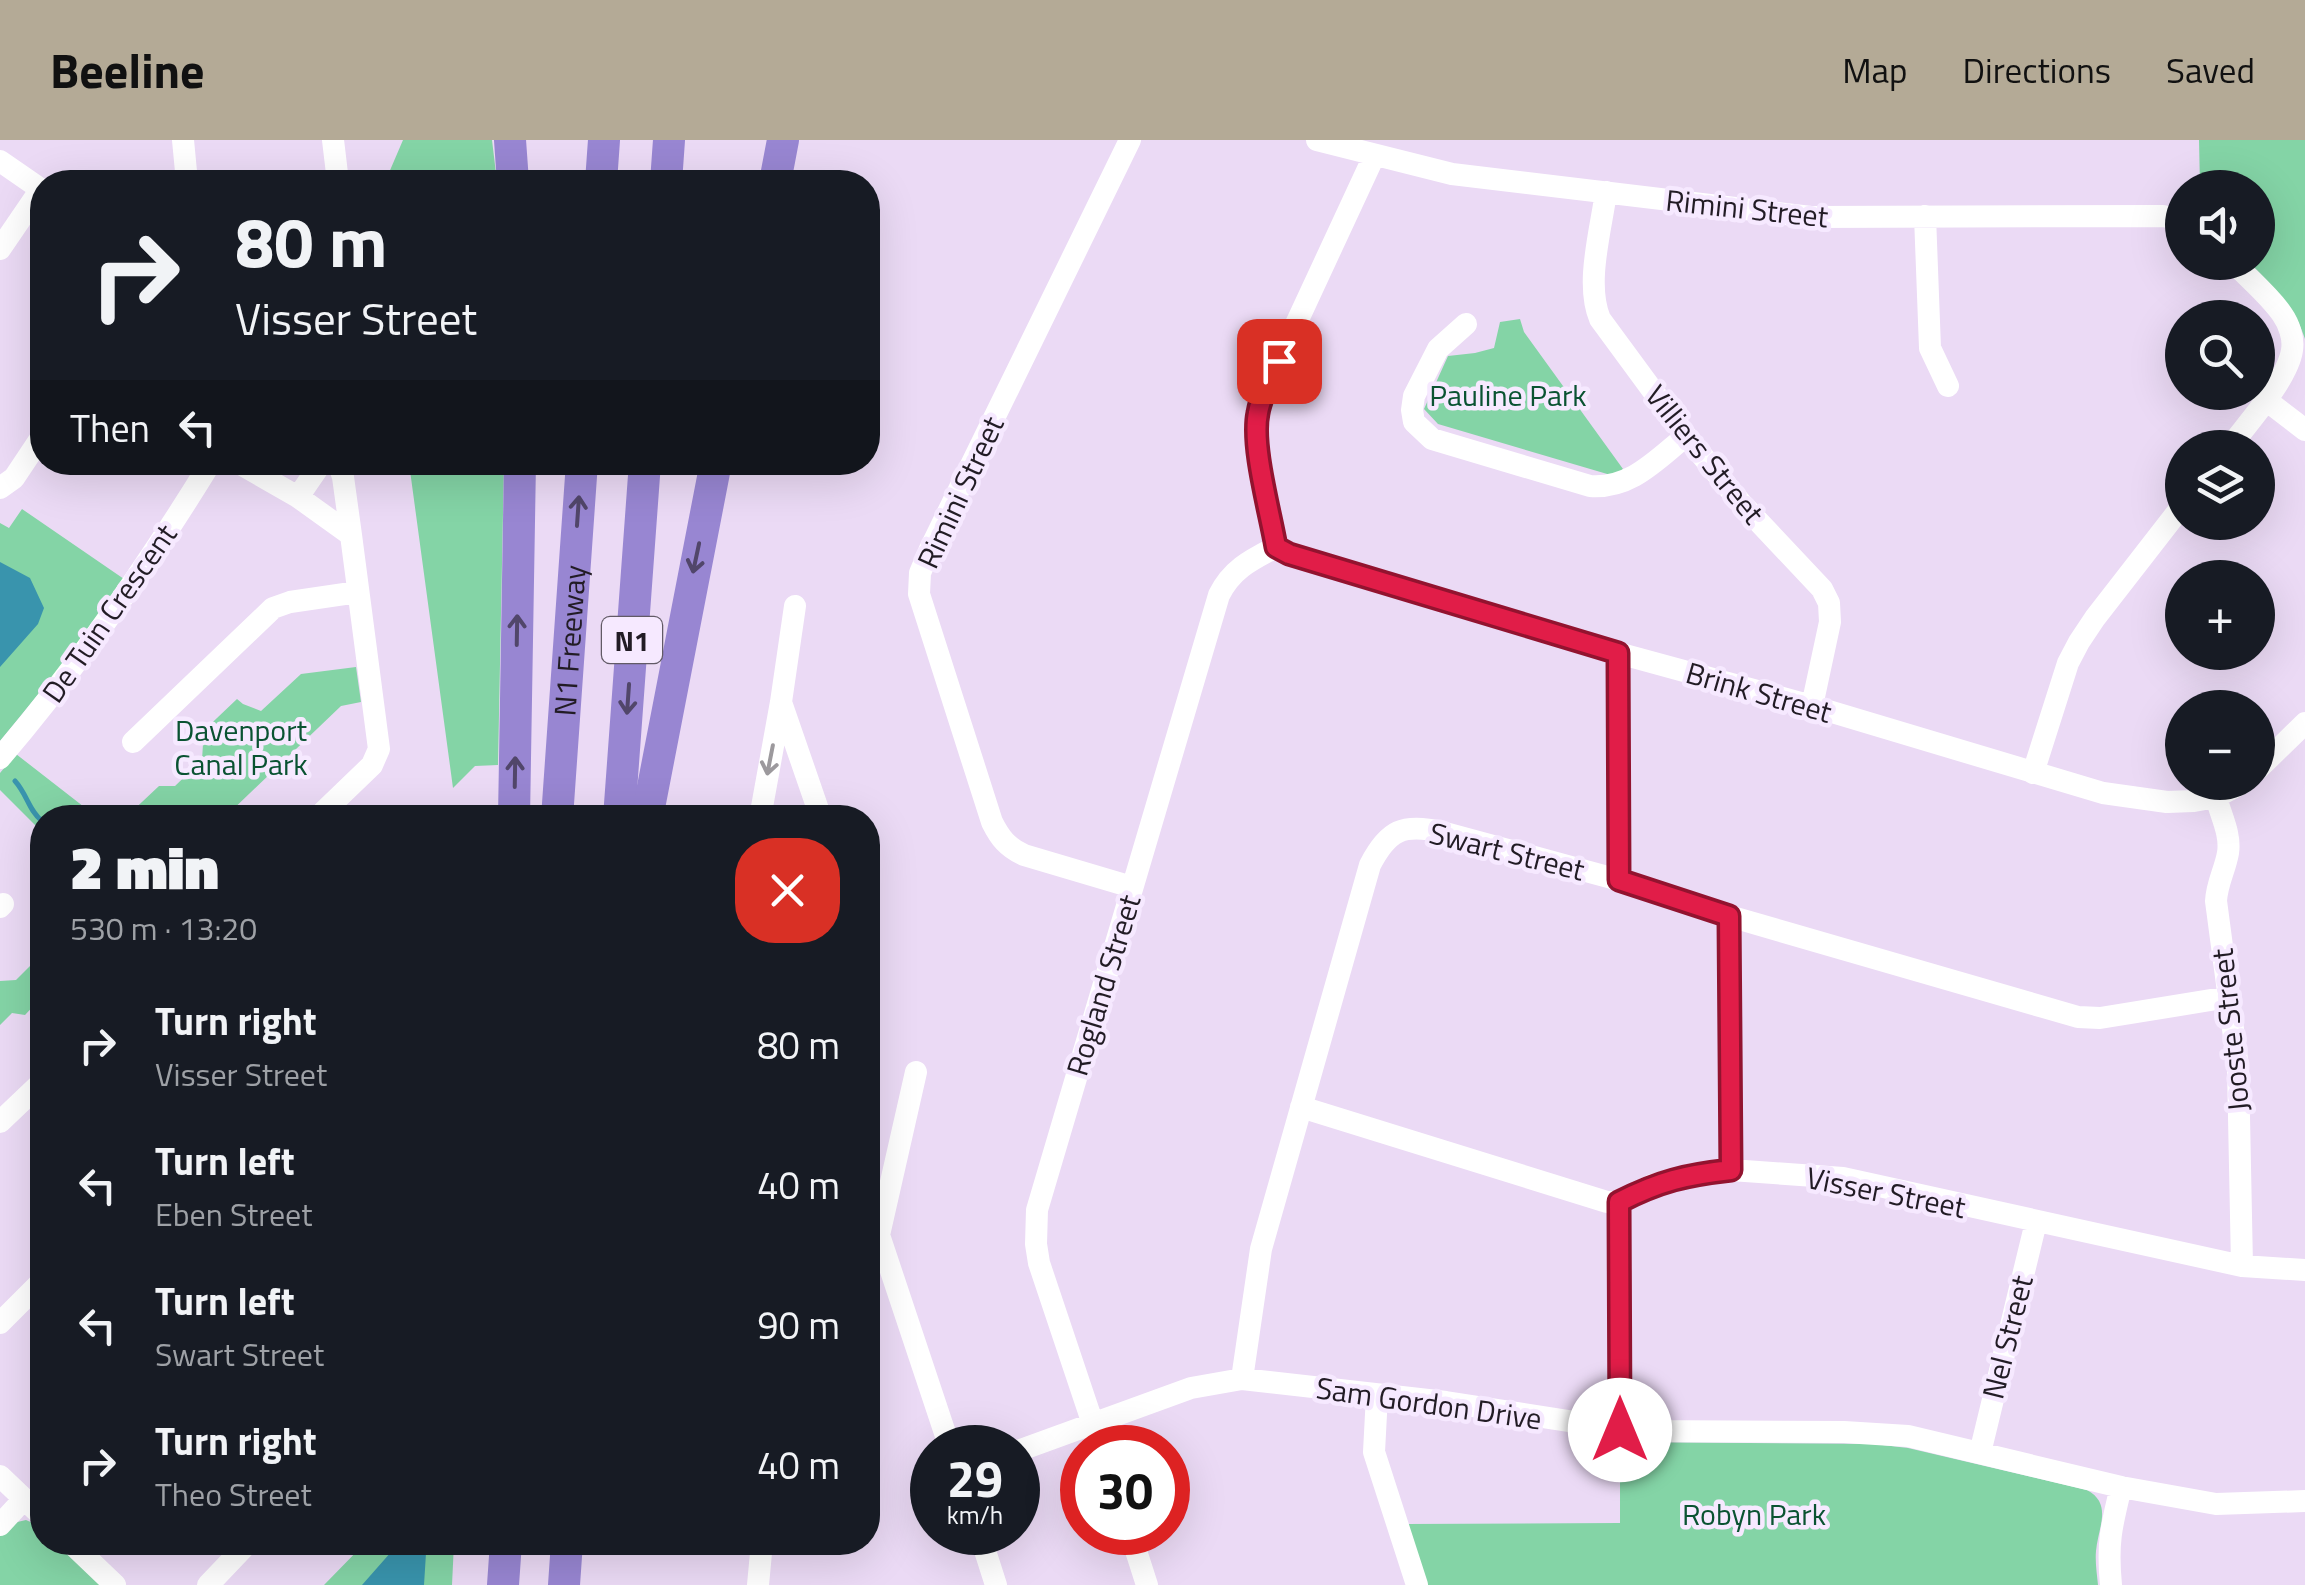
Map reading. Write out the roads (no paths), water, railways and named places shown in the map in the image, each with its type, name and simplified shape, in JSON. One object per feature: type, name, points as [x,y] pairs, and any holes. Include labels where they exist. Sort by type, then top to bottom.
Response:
[{"type":"highway","points":[[510,140],[512,170]]},
{"type":"highway","points":[[602,170],[604,140]]},
{"type":"highway","points":[[667,170],[669,140]]},
{"type":"highway","points":[[777,170],[783,140]]},
{"type":"highway","points":[[514,805],[520,475]]},
{"type":"highway","name":"N1 Freeway","points":[[558,805],[581,475]]},
{"type":"highway","name":"N1 Freeway","points":[[621,805],[644,475]]},
{"type":"highway","points":[[650,805],[713,475]]},
{"type":"highway","points":[[503,1585],[505,1555]]},
{"type":"highway","points":[[564,1585],[566,1555]]},
{"type":"street","points":[[184,140],[187,170]]},
{"type":"street","points":[[334,140],[337,170]]},
{"type":"street","name":"Rimini Street","points":[[1130,140],[930,549],[920,574],[920,594],[999,837],[1008,848],[1024,856],[1132,886]]},
{"type":"street","name":"Rimini Street","points":[[1317,140],[1452,174],[1811,218],[2165,216]]},
{"type":"street","points":[[1276,547],[1255,433],[1257,414],[1374,156]]},
{"type":"street","points":[[0,161],[30,181]]},
{"type":"street","name":"Villiers Street","points":[[1606,192],[1592,288],[1600,319],[1686,436],[1741,503],[1822,589],[1829,604],[1830,622],[1812,706]]},
{"type":"street","points":[[0,249],[30,206]]},
{"type":"street","points":[[1925,216],[1930,348],[1948,386]]},
{"type":"street","points":[[2251,280],[2269,300]]},
{"type":"street","points":[[2275,306],[2291,333],[2292,351],[2275,385]]},
{"type":"street","points":[[1466,324],[1438,349],[1414,396],[1414,422],[1432,440],[1590,486],[1608,487],[1645,469],[1686,436]]},
{"type":"street","points":[[2275,407],[2305,430]]},
{"type":"street","points":[[2243,430],[2258,410]]},
{"type":"street","points":[[0,488],[14,478],[30,454]]},
{"type":"street","name":"De Tuin Crescent","points":[[0,758],[108,618],[202,475]]},
{"type":"street","points":[[260,475],[351,535]]},
{"type":"street","points":[[298,497],[313,475]]},
{"type":"street","points":[[331,805],[372,765],[380,749],[342,475]]},
{"type":"street","points":[[2033,773],[2068,663],[2079,642],[2165,528]]},
{"type":"street","name":"Rogland Street","points":[[1093,1424],[1039,1263],[1035,1226],[1041,1194],[1220,594],[1241,566],[1276,547]]},
{"type":"street","name":"Brink Street","points":[[1276,547],[1618,653],[2103,793],[2167,802],[2192,800]]},
{"type":"street","points":[[133,742],[273,608],[358,592]]},
{"type":"street","points":[[762,805],[796,606]]},
{"type":"street","points":[[1618,653],[1619,880]]},
{"type":"street","points":[[781,702],[817,805]]},
{"type":"street","points":[[2275,752],[2305,724]]},
{"type":"street","name":"Jooste Street","points":[[2217,800],[2228,834],[2229,851],[2218,881],[2216,901],[2238,1068],[2242,1266]]},
{"type":"street","name":"Swart Street","points":[[1242,1380],[1261,1249],[1370,866],[1391,835],[1406,828],[1424,828],[1619,880],[1729,916],[2078,1017],[2100,1018],[2230,997]]},
{"type":"street","points":[[1729,916],[1731,1170]]},
{"type":"street","points":[[880,1208],[916,1072]]},
{"type":"street","points":[[0,1122],[30,1093]]},
{"type":"street","points":[[1301,1107],[1607,1202],[1619,1202],[1620,1430]]},
{"type":"street","name":"Visser Street","points":[[1619,1202],[1652,1185],[1731,1170],[1843,1178],[2242,1266],[2305,1270]]},
{"type":"street","name":"Nel Street","points":[[1980,1453],[2036,1222]]},
{"type":"street","points":[[880,1253],[942,1425]]},
{"type":"street","points":[[0,1323],[30,1301]]},
{"type":"street","name":"Sam Gordon Drive","points":[[1040,1443],[1191,1388],[1242,1380],[1446,1402],[1620,1430],[1908,1436],[2121,1487],[2216,1504],[2305,1501]]},
{"type":"street","points":[[1377,1395],[1374,1452],[1417,1585]]},
{"type":"street","points":[[0,1476],[30,1505]]},
{"type":"street","points":[[2112,1585],[2108,1550],[2121,1487]]},
{"type":"street","points":[[0,1524],[24,1499]]},
{"type":"street","points":[[84,1555],[115,1585]]},
{"type":"street","points":[[208,1585],[237,1555]]},
{"type":"street","points":[[758,1585],[761,1555]]},
{"type":"street","points":[[986,1555],[996,1585]]},
{"type":"street","points":[[1137,1555],[1147,1585]]},
{"type":"water","points":[[0,562],[30,578],[44,608],[38,624],[0,667]]},
{"type":"water","points":[[388,1555],[426,1555],[424,1585],[362,1585]]},
{"type":"waterway","points":[[15,781],[30,805]]},
{"type":"park label","name":"Pauline Park","points":[[1508,395]]},
{"type":"park label","name":"Davenport Canal Park","points":[[241,747]]},
{"type":"park label","name":"Robyn Park","points":[[1754,1514]]}]
